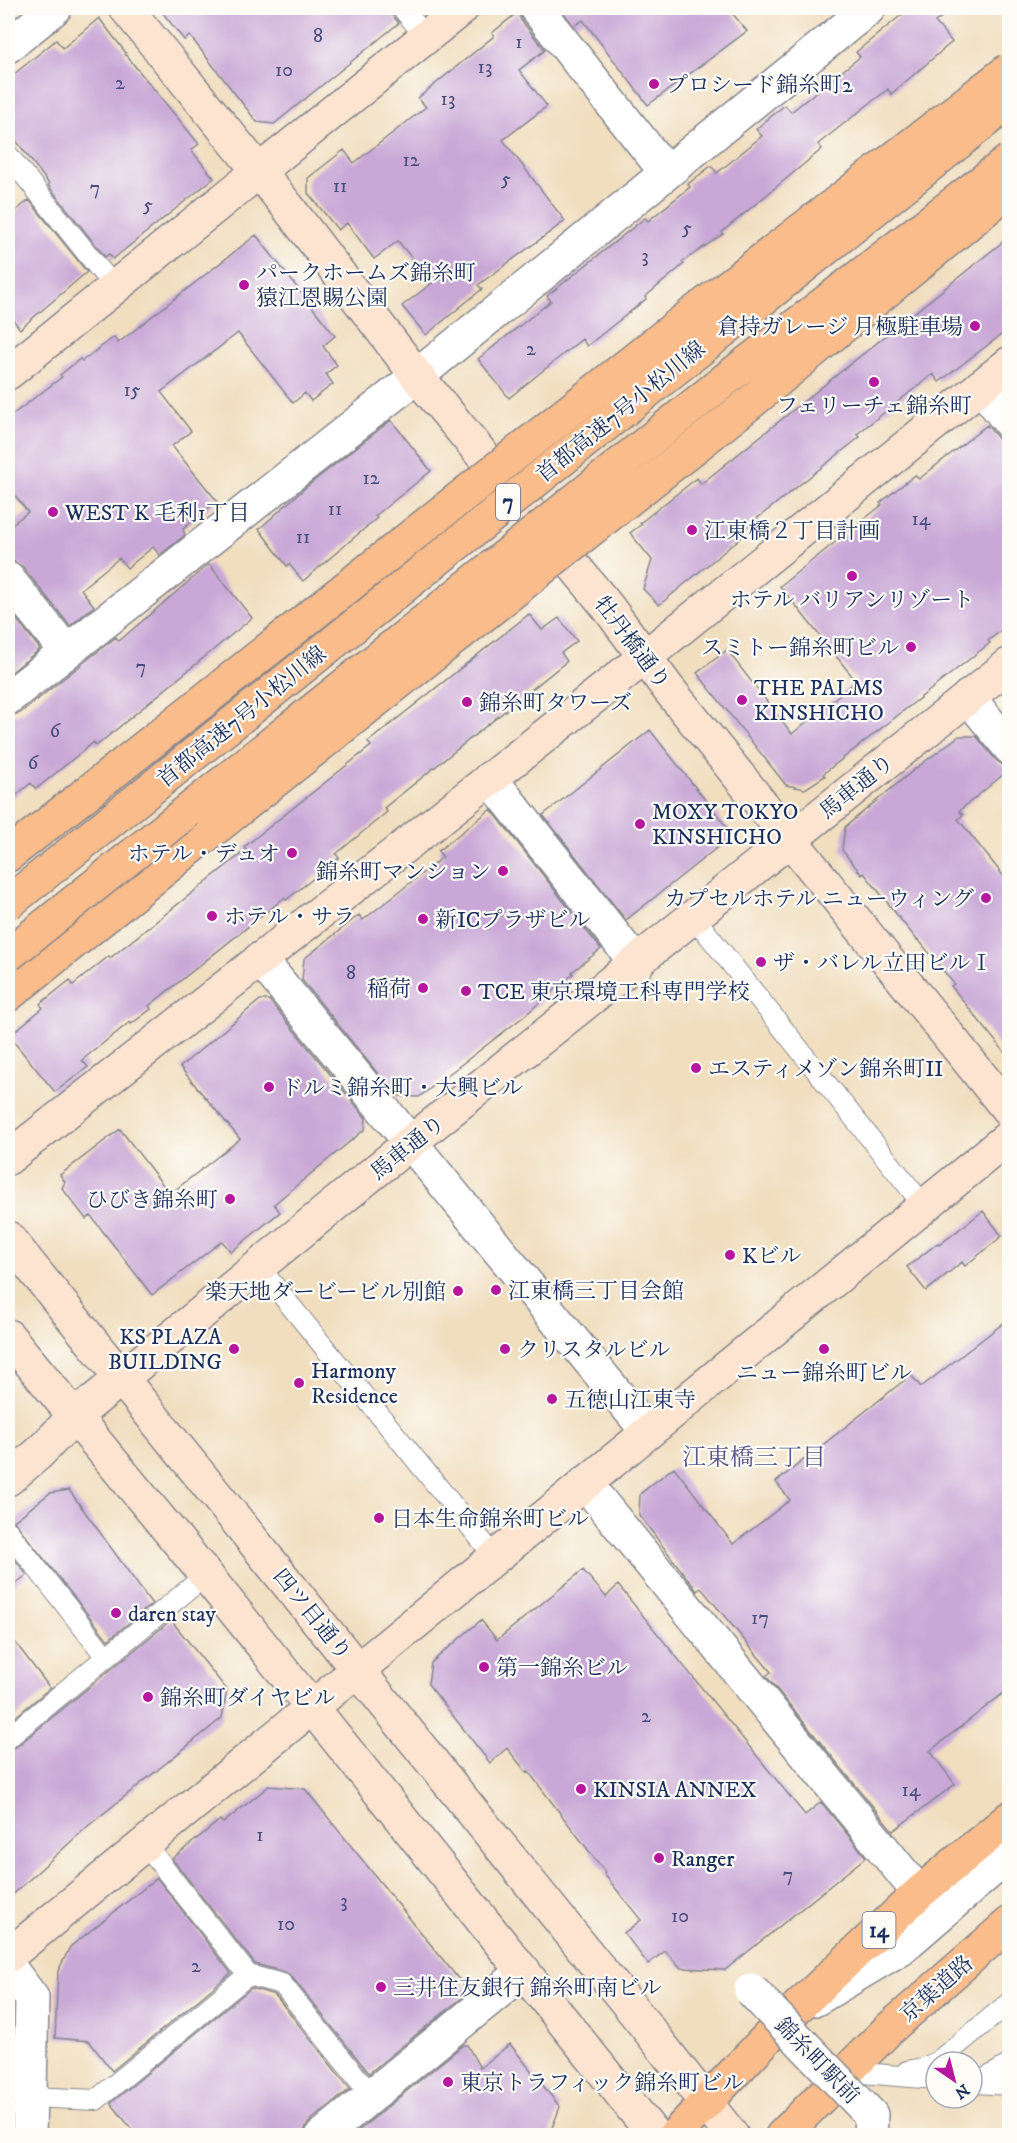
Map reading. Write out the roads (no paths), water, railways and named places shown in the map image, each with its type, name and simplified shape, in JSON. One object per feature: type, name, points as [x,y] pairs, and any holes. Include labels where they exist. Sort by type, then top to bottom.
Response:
[{"type":"highway","points":[[8,855],[673,329],[1010,69]]},
{"type":"highway","name":"首都高速7号小松川線","points":[[8,903],[1010,101]]},
{"type":"highway","name":"首都高速7号小松川線","points":[[8,955],[730,376],[1010,160]]},
{"type":"highway","points":[[8,995],[750,403],[1010,189]]},
{"type":"highway","name":"14","points":[[674,2136],[787,2017],[920,1893],[1010,1818]]},
{"type":"highway","name":"京葉道路","points":[[784,2134],[889,2029],[1010,1923]]},
{"type":"street","points":[[8,46],[55,8]]},
{"type":"street","name":"牡丹橋通り","points":[[126,8],[259,171],[417,376],[594,591],[1010,1112]]},
{"type":"street","points":[[8,373],[462,8]]},
{"type":"street","points":[[536,8],[666,172]]},
{"type":"street","points":[[8,698],[417,376],[869,8]]},
{"type":"street","points":[[8,1158],[645,657],[1010,363]]},
{"type":"street","points":[[981,386],[1010,423]]},
{"type":"street","points":[[8,579],[66,651]]},
{"type":"street","name":"馬車通り","points":[[8,1479],[38,1454],[75,1416],[410,1143],[1010,664]]},
{"type":"street","points":[[968,697],[1010,748]]},
{"type":"street","points":[[490,778],[637,964]]},
{"type":"street","points":[[260,959],[648,1432]]},
{"type":"street","points":[[8,1956],[1010,1136]]},
{"type":"street","name":"四ツ目通り","points":[[8,1238],[618,1991],[732,2136]]},
{"type":"street","points":[[8,1336],[206,1575],[655,2136]]},
{"type":"street","points":[[585,1483],[920,1893]]},
{"type":"street","points":[[787,2017],[901,1948],[1010,1854]]},
{"type":"street","points":[[8,1966],[32,1998],[29,2136]]},
{"type":"street","points":[[322,2136],[524,1971]]},
{"type":"street","name":"錦糸町駅前","points":[[751,1990],[871,2115],[870,2136]]},
{"type":"lane","points":[[402,8],[426,37]]},
{"type":"lane","points":[[8,155],[114,287]]},
{"type":"lane","points":[[694,916],[924,1206]]},
{"type":"lane","points":[[259,1267],[495,1557]]},
{"type":"lane","points":[[8,1531],[106,1657]]},
{"type":"lane","points":[[8,1738],[206,1575]]},
{"type":"lane","points":[[145,1844],[248,1975],[282,1984],[371,2095]]},
{"type":"lane","points":[[31,2097],[96,2100],[248,1975]]},
{"type":"lane","points":[[890,2074],[923,2068],[936,2062],[1010,2002]]},
{"type":"lane","points":[[984,2078],[1010,2064]]},
{"type":"lane","points":[[784,2134],[846,2079],[862,2073],[924,2078]]},
{"type":"lane","points":[[984,2083],[1010,2085]]},
{"type":"place","name":"プロシード錦糸町2","points":[[654,84]]},
{"type":"place","name":"パークホームズ錦糸町 猿江恩賜公園","points":[[244,285]]},
{"type":"place","name":"倉持ガレージ 月極駐車場","points":[[975,326]]},
{"type":"place","name":"フェリーチェ錦糸町","points":[[874,382]]},
{"type":"place","name":"WEST K 毛利1丁目","points":[[53,512]]},
{"type":"place","name":"江東橋２丁目計画","points":[[692,530]]},
{"type":"place","name":"ホテル バリアンリゾート","points":[[852,576]]},
{"type":"place","name":"スミトー錦糸町ビル","points":[[911,647]]},
{"type":"place","name":"THE PALMS KINSHICHO","points":[[742,700]]},
{"type":"place","name":"錦糸町タワーズ","points":[[467,702]]},
{"type":"place","name":"MOXY TOKYO KINSHICHO","points":[[640,824]]},
{"type":"place","name":"ホテル・デュオ","points":[[292,853]]},
{"type":"place","name":"錦糸町マンション","points":[[503,871]]},
{"type":"place","name":"カプセルホテル ニューウィング","points":[[986,898]]},
{"type":"place","name":"ホテル・サラ","points":[[212,916]]},
{"type":"place","name":"新ICプラザビル","points":[[423,919]]},
{"type":"place","name":"ザ・バレル立田ビルⅠ","points":[[761,962]]},
{"type":"place","name":"稲荷","points":[[423,988]]},
{"type":"place","name":"TCE 東京環境工科専門学校","points":[[466,991]]},
{"type":"place","name":"エスティメゾン錦糸町II","points":[[696,1068]]},
{"type":"place","name":"ドルミ錦糸町・大興ビル","points":[[269,1087]]},
{"type":"place","name":"ひびき錦糸町","points":[[230,1199]]},
{"type":"place","name":"Kビル","points":[[730,1255]]},
{"type":"place","name":"江東橋三丁目会館","points":[[496,1290]]},
{"type":"place","name":"楽天地ダービービル別館","points":[[458,1291]]},
{"type":"place","name":"KS PLAZA BUILDING","points":[[234,1349]]},
{"type":"place","name":"クリスタルビル","points":[[505,1349]]},
{"type":"place","name":"ニュー錦糸町ビル","points":[[824,1349]]},
{"type":"place","name":"Harmony Residence","points":[[299,1383]]},
{"type":"place","name":"五徳山江東寺","points":[[552,1399]]},
{"type":"place","name":"日本生命錦糸町ビル","points":[[379,1518]]},
{"type":"place","name":"daren stay","points":[[116,1613]]},
{"type":"place","name":"第一錦糸ビル","points":[[484,1667]]},
{"type":"place","name":"錦糸町ダイヤビル","points":[[148,1697]]},
{"type":"place","name":"KINSIA ANNEX","points":[[581,1789]]},
{"type":"place","name":"Ranger","points":[[659,1858]]},
{"type":"place","name":"三井住友銀行 錦糸町南ビル","points":[[381,1987]]},
{"type":"place","name":"東京トラフィック錦糸町ビル","points":[[448,2082]]},
{"type":"district","name":"江東橋三丁目","points":[[754,1457]]}]
